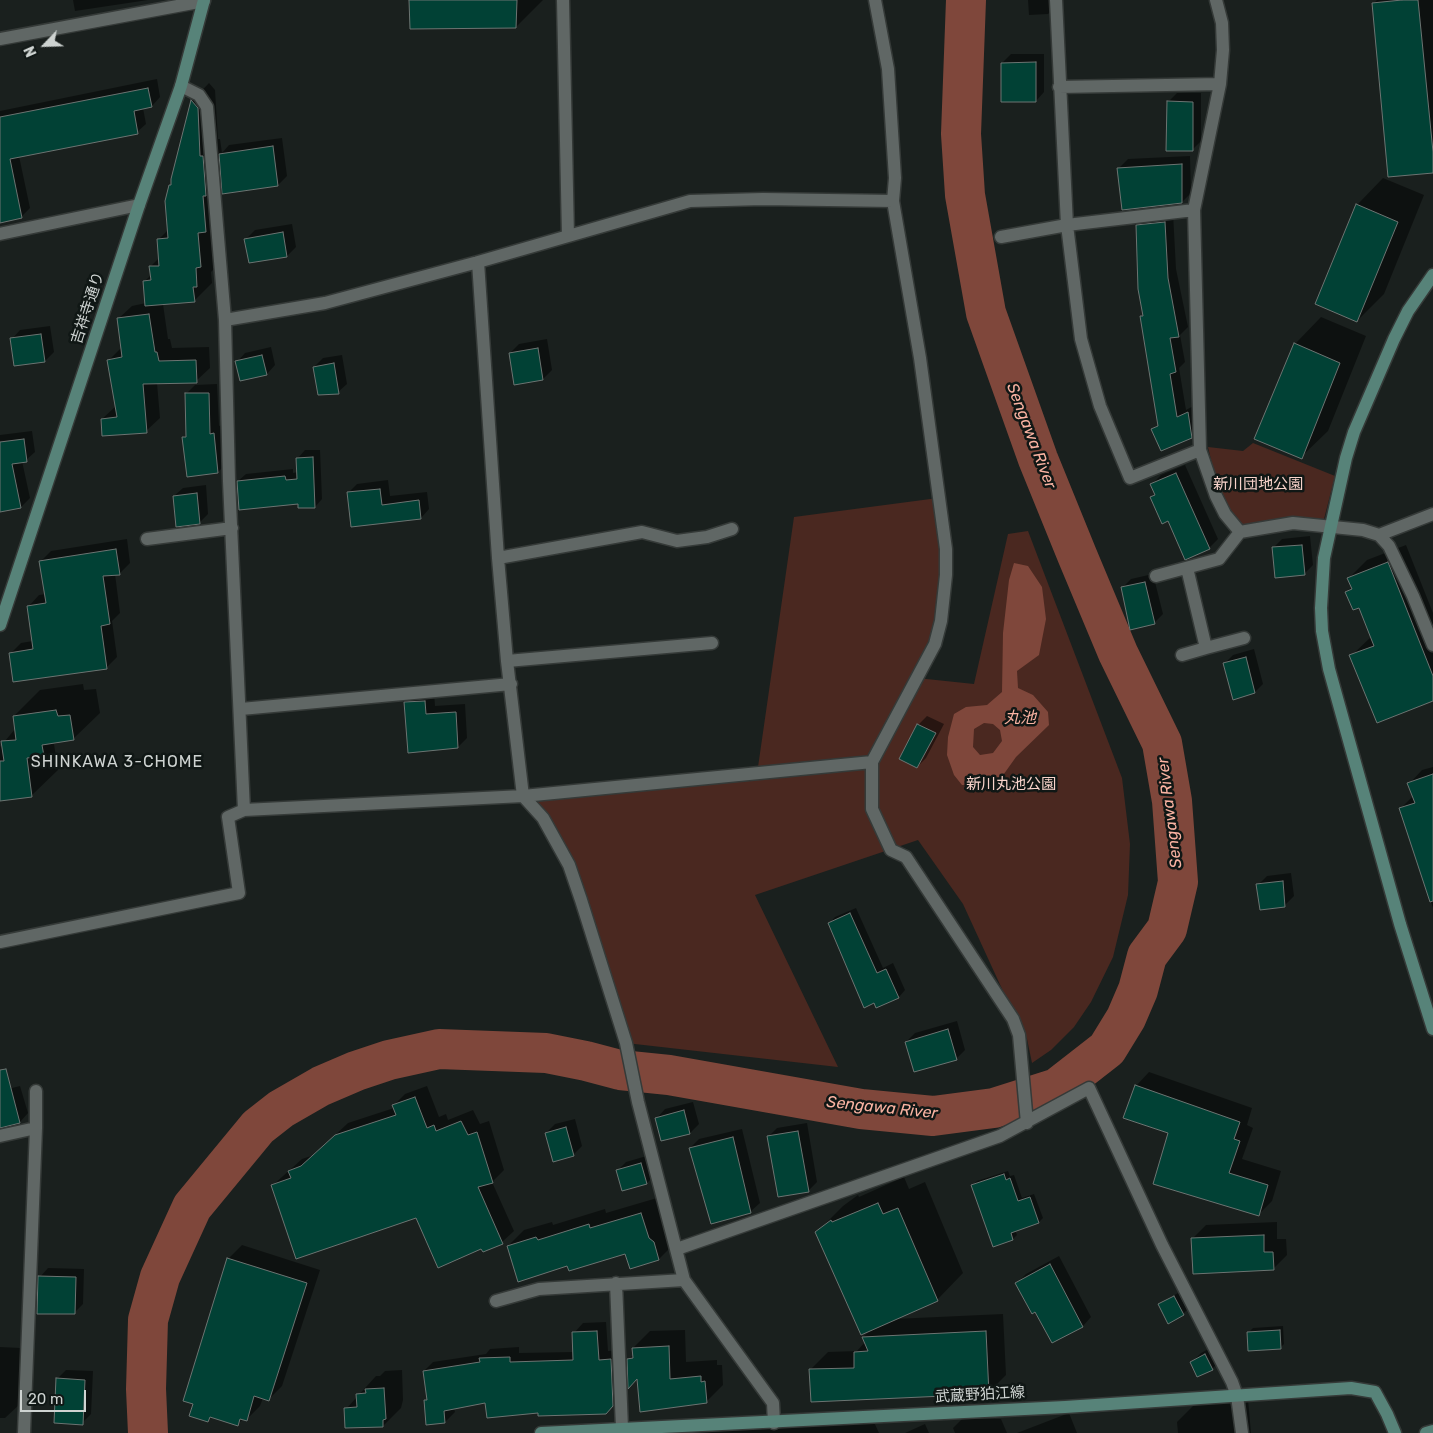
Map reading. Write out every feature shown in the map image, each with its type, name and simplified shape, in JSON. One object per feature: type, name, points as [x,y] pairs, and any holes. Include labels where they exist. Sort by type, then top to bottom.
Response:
[{"type":"main road","name":"吉祥寺通り","points":[[0,625],[6,591],[181,86],[204,0]]},
{"type":"main road","points":[[1433,275],[1408,311],[1380,368],[1346,458],[1324,558],[1321,608],[1322,631],[1329,669],[1402,932],[1433,1029]]},
{"type":"main road","name":"武蔵野狛江線","points":[[541,1433],[622,1428],[776,1428],[1351,1388],[1375,1392],[1388,1414],[1395,1433]]},
{"type":"main road","points":[[1426,1433],[1433,1431]]},
{"type":"street","points":[[0,39],[204,0]]},
{"type":"street","points":[[563,0],[568,236]]},
{"type":"street","points":[[875,0],[888,69],[895,178],[893,201],[920,358],[946,549],[946,575],[941,621],[935,644],[872,762],[872,809],[891,850],[906,857],[1013,1019],[1018,1035],[1027,1123]]},
{"type":"street","points":[[1056,0],[1059,87],[1068,224],[1081,339],[1100,406],[1130,478],[1200,450]]},
{"type":"street","points":[[1216,0],[1222,24],[1223,50],[1220,84],[1194,210],[1200,450],[1219,502],[1225,514],[1240,532]]},
{"type":"street","points":[[1059,87],[1220,84]]},
{"type":"street","points":[[181,86],[199,95],[207,107],[225,320],[244,810]]},
{"type":"street","points":[[225,320],[324,303],[478,262],[690,201],[763,199],[893,201]]},
{"type":"street","points":[[0,234],[139,205]]},
{"type":"street","points":[[1001,237],[1068,224],[1194,210]]},
{"type":"street","points":[[478,262],[498,558],[507,661],[523,796],[543,818],[569,865],[626,1043],[638,1102],[684,1280],[773,1403],[776,1428]]},
{"type":"street","points":[[1379,535],[1433,514]]},
{"type":"street","points":[[1156,576],[1219,559],[1240,532],[1293,523],[1330,525],[1363,530],[1379,535],[1389,546],[1414,596],[1433,645]]},
{"type":"street","points":[[147,539],[232,528]]},
{"type":"street","points":[[498,558],[642,532],[677,541],[707,537],[732,530]]},
{"type":"street","points":[[1187,568],[1206,648]]},
{"type":"street","points":[[1182,655],[1244,638]]},
{"type":"street","points":[[507,661],[712,643]]},
{"type":"street","points":[[240,709],[511,684]]},
{"type":"street","points":[[0,942],[239,893],[228,817],[244,810],[523,796],[872,762]]},
{"type":"street","points":[[677,1249],[941,1159],[1000,1136],[1090,1088],[1162,1245],[1237,1396],[1242,1433]]},
{"type":"street","points":[[24,1433],[36,1091]]},
{"type":"street","points":[[0,1136],[36,1128]]},
{"type":"street","points":[[496,1301],[539,1289],[684,1280]]},
{"type":"street","points":[[616,1283],[622,1428]]},
{"type":"green space","name":"新川団地公園","points":[[1253,443],[1335,476],[1324,519],[1290,518],[1239,525],[1219,494],[1208,447],[1243,451]]},
{"type":"green space","name":"新川丸池公園","points":[[938,498],[944,599],[917,678],[974,684],[1008,534],[1028,531],[1122,778],[1130,844],[1128,895],[1113,957],[1091,1002],[1074,1027],[1051,1050],[1032,1063],[1027,1039],[963,904],[918,840],[755,895],[838,1067],[626,1043],[569,865],[523,796],[757,774],[794,517]]},
{"type":"water","name":"丸池","points":[[1014,563],[1028,566],[1042,587],[1046,619],[1039,655],[1017,671],[1018,688],[1033,695],[1048,712],[1049,725],[1016,757],[996,785],[962,785],[954,775],[947,755],[948,737],[954,714],[966,707],[987,705],[1002,692],[1003,633],[1009,580]],"holes":[[[984,723],[993,724],[1000,730],[1002,741],[993,753],[980,755],[973,747],[974,729]]]},
{"type":"building","points":[[409,0],[517,0],[516,28],[410,29]]},
{"type":"building","points":[[1418,0],[1433,152],[1433,173],[1388,177],[1372,3]]},
{"type":"building","points":[[1036,62],[1036,102],[1001,102],[1001,63]]},
{"type":"building","points":[[148,88],[152,107],[134,111],[138,134],[10,159],[22,218],[0,223],[0,117]]},
{"type":"building","points":[[191,100],[198,108],[200,156],[203,156],[206,196],[203,196],[206,232],[198,233],[201,267],[196,268],[197,287],[193,287],[195,302],[145,306],[143,281],[151,280],[149,266],[159,266],[157,239],[168,238],[165,201],[169,185],[171,185]]},
{"type":"building","points":[[1167,101],[1193,102],[1193,151],[1166,151]]},
{"type":"building","points":[[273,146],[278,186],[222,194],[219,154]]},
{"type":"building","points":[[1182,164],[1182,203],[1122,210],[1117,168]]},
{"type":"building","points":[[1356,204],[1398,222],[1357,322],[1315,304]]},
{"type":"building","points":[[1165,222],[1168,278],[1179,337],[1170,338],[1176,372],[1170,374],[1177,417],[1188,412],[1192,438],[1161,451],[1151,429],[1158,426],[1140,316],[1143,316],[1138,289],[1136,225]]},
{"type":"building","points":[[283,232],[287,257],[249,263],[244,239]]},
{"type":"building","points":[[149,314],[155,352],[157,352],[159,361],[196,360],[197,383],[143,384],[147,433],[102,436],[101,419],[117,417],[107,360],[122,357],[117,318]]},
{"type":"building","points":[[41,334],[45,362],[14,366],[10,338]]},
{"type":"building","points":[[1294,343],[1340,363],[1302,459],[1254,439]]},
{"type":"building","points":[[538,348],[543,380],[514,385],[509,353]]},
{"type":"building","points":[[262,355],[267,375],[240,381],[235,361]]},
{"type":"building","points":[[334,363],[339,394],[318,395],[313,367]]},
{"type":"building","points":[[185,393],[209,393],[210,434],[214,433],[218,473],[187,477],[182,437],[186,437]]},
{"type":"building","points":[[24,439],[27,462],[12,464],[21,508],[0,512],[0,442]]},
{"type":"building","points":[[313,457],[315,508],[298,508],[298,504],[239,510],[237,481],[285,476],[286,480],[297,479],[296,458]]},
{"type":"building","points":[[1176,473],[1210,549],[1185,560],[1168,521],[1162,524],[1150,497],[1155,495],[1150,484]]},
{"type":"building","points":[[380,489],[382,505],[419,500],[421,519],[351,527],[347,492]]},
{"type":"building","points":[[197,493],[200,524],[176,527],[173,496]]},
{"type":"building","points":[[1302,545],[1305,575],[1275,578],[1272,547]]},
{"type":"building","points":[[116,549],[120,575],[103,576],[110,624],[101,626],[107,669],[13,682],[9,653],[33,649],[27,606],[46,603],[39,561]]},
{"type":"building","points":[[1388,562],[1433,676],[1433,701],[1377,723],[1349,655],[1374,646],[1359,608],[1353,610],[1345,592],[1352,589],[1347,578]]},
{"type":"building","points":[[1145,582],[1155,624],[1130,630],[1121,587]]},
{"type":"building","points":[[1246,657],[1255,693],[1233,700],[1223,663]]},
{"type":"building","points":[[425,701],[426,714],[456,712],[458,748],[408,753],[404,702]]},
{"type":"building","points":[[56,710],[58,716],[70,715],[74,740],[42,745],[44,756],[27,758],[32,797],[0,801],[0,761],[4,761],[1,741],[16,740],[13,716]]},
{"type":"building","points":[[917,724],[936,733],[917,768],[899,759]]},
{"type":"building","points":[[1433,774],[1433,901],[1430,902],[1399,808],[1415,803],[1407,783]]},
{"type":"building","points":[[1283,881],[1285,907],[1260,910],[1256,884]]},
{"type":"building","points":[[850,913],[877,973],[886,969],[899,998],[876,1008],[874,1003],[864,1008],[828,923]]},
{"type":"building","points":[[948,1029],[957,1060],[914,1072],[905,1042]]},
{"type":"building","points":[[6,1069],[20,1123],[0,1128],[0,1070]]},
{"type":"building","points":[[1135,1085],[1240,1122],[1234,1139],[1240,1141],[1229,1173],[1268,1185],[1259,1216],[1153,1184],[1168,1133],[1123,1118]]},
{"type":"building","points":[[415,1097],[427,1128],[434,1125],[436,1131],[461,1121],[468,1135],[477,1132],[493,1183],[478,1187],[503,1244],[483,1252],[481,1249],[438,1268],[416,1218],[296,1259],[271,1185],[291,1178],[288,1171],[301,1166],[335,1135],[396,1115],[392,1105]]},
{"type":"building","points":[[684,1110],[690,1134],[661,1141],[655,1118]]},
{"type":"building","points":[[566,1127],[574,1156],[553,1162],[545,1133]]},
{"type":"building","points":[[798,1131],[809,1192],[778,1197],[767,1136]]},
{"type":"building","points":[[733,1137],[751,1213],[711,1224],[689,1148]]},
{"type":"building","points":[[641,1163],[647,1184],[622,1191],[616,1170]]},
{"type":"building","points":[[1004,1174],[1006,1180],[1010,1178],[1018,1201],[1030,1197],[1039,1223],[1011,1233],[1013,1240],[993,1247],[971,1185]]},
{"type":"building","points":[[878,1203],[883,1214],[898,1208],[938,1301],[861,1335],[815,1232],[831,1220],[832,1222]]},
{"type":"building","points":[[641,1213],[649,1238],[654,1242],[659,1260],[630,1269],[625,1254],[569,1271],[567,1266],[518,1282],[507,1246],[536,1237],[538,1240],[589,1224],[590,1228]]},
{"type":"building","points":[[1264,1235],[1264,1252],[1273,1252],[1274,1270],[1193,1274],[1191,1238]]},
{"type":"building","points":[[227,1258],[307,1283],[269,1401],[254,1396],[247,1421],[240,1419],[238,1426],[210,1417],[208,1422],[189,1416],[193,1404],[183,1401]]},
{"type":"building","points":[[1050,1264],[1083,1327],[1052,1343],[1035,1312],[1032,1314],[1015,1283]]},
{"type":"building","points":[[38,1276],[76,1277],[75,1314],[37,1314]]},
{"type":"building","points":[[1174,1296],[1184,1315],[1168,1324],[1158,1304]]},
{"type":"building","points":[[1280,1330],[1281,1349],[1248,1351],[1247,1332]]},
{"type":"building","points":[[597,1331],[599,1360],[611,1359],[613,1406],[606,1414],[538,1416],[538,1413],[487,1418],[485,1403],[444,1411],[445,1423],[426,1425],[424,1400],[427,1400],[423,1371],[480,1362],[479,1358],[510,1357],[510,1362],[573,1360],[572,1332]]},
{"type":"building","points":[[986,1331],[989,1394],[811,1402],[809,1369],[854,1368],[854,1352],[868,1351],[862,1337]]},
{"type":"building","points":[[669,1346],[670,1379],[701,1376],[701,1382],[705,1381],[707,1403],[640,1412],[637,1379],[628,1389],[627,1359],[633,1358],[632,1348]]},
{"type":"building","points":[[1205,1354],[1213,1370],[1197,1377],[1190,1362]]},
{"type":"building","points":[[56,1378],[85,1380],[83,1425],[54,1423]]},
{"type":"building","points":[[384,1388],[386,1419],[383,1420],[383,1427],[345,1428],[344,1408],[357,1407],[356,1394],[366,1393],[365,1389]]},
{"type":"waterway","name":"Sengawa River","points":[[148,1433],[146,1389],[148,1320],[160,1277],[192,1207],[258,1127],[281,1109],[321,1086],[356,1071],[389,1060],[439,1049],[546,1053],[620,1070],[669,1075],[861,1109],[933,1116],[994,1108],[1057,1088],[1107,1049],[1126,1018],[1138,990],[1147,956],[1167,929],[1178,882],[1172,801],[1162,743],[1118,653],[1077,555],[1038,459],[986,313],[965,195],[961,134],[966,0]]},
{"type":"district","name":"SHINKAWA 3-CHOME","points":[[117,762]]}]
